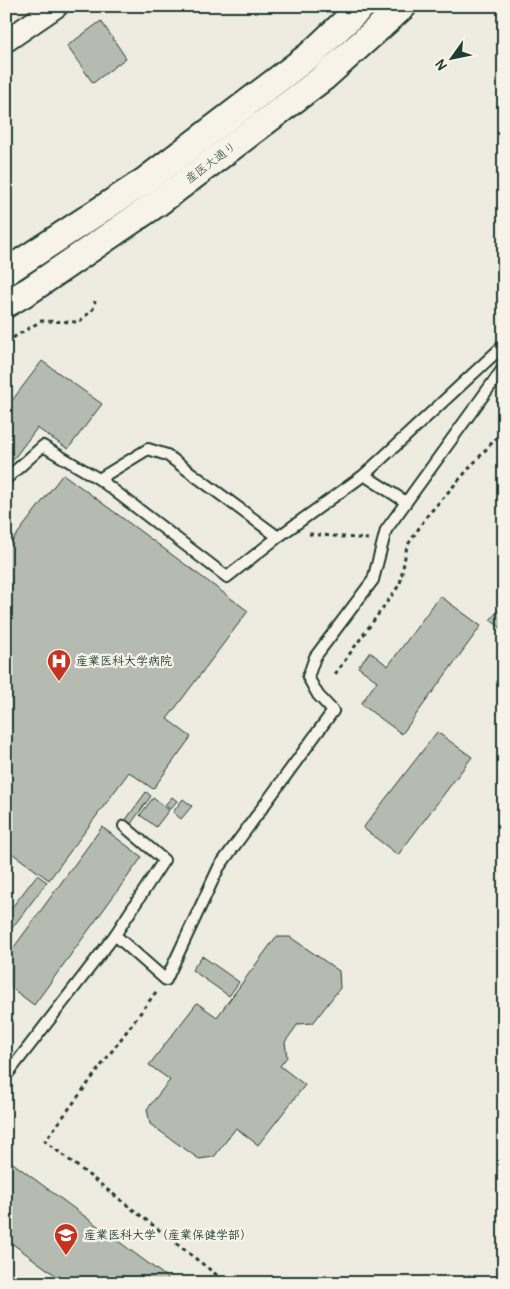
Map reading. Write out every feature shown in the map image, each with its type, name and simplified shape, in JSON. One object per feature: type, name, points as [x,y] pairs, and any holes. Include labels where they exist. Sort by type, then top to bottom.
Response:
[{"type":"street","name":"産医大通り","points":[[6,272],[146,180],[310,55],[362,6]]},
{"type":"street","name":"産医大通り","points":[[6,304],[30,290],[159,202],[323,78],[403,6]]},
{"type":"street","points":[[6,41],[47,9]]},
{"type":"lane","points":[[6,478],[43,446],[99,479],[227,577],[278,537],[364,475],[504,345]]},
{"type":"lane","points":[[114,935],[166,980],[219,867],[333,711],[318,696],[308,677],[316,658],[373,580],[386,530],[504,367]]},
{"type":"lane","points":[[99,479],[148,449],[167,455],[278,537]]},
{"type":"lane","points":[[364,475],[406,502]]},
{"type":"lane","points":[[6,1076],[114,935],[164,860],[124,826]]},
{"type":"path","points":[[6,342],[41,321],[79,322],[93,308],[95,301]]},
{"type":"path","points":[[335,674],[400,584],[407,546],[427,516],[504,429]]},
{"type":"path","points":[[300,533],[384,540],[407,546]]},
{"type":"path","points":[[166,980],[45,1140],[227,1283]]},
{"type":"building","points":[[101,21],[126,58],[93,83],[67,46]]},
{"type":"building","points":[[42,361],[102,404],[68,449],[37,428],[6,469],[6,406]]},
{"type":"building","points":[[63,474],[248,611],[167,719],[191,737],[153,789],[129,772],[49,880],[6,849],[6,549]]},
{"type":"building","points":[[440,596],[481,626],[402,734],[361,704],[377,681],[358,667],[370,652],[388,666]]},
{"type":"building","points":[[504,604],[504,630],[490,620]]},
{"type":"building","points":[[437,732],[472,757],[398,855],[363,828]]},
{"type":"building","points":[[146,792],[151,796],[130,825],[125,821]]},
{"type":"building","points":[[172,797],[177,801],[170,809],[165,805]]},
{"type":"building","points":[[153,798],[169,810],[156,827],[140,815]]},
{"type":"building","points":[[183,799],[192,806],[181,819],[173,812]]},
{"type":"building","points":[[102,827],[142,857],[34,1005],[6,984],[6,958]]},
{"type":"building","points":[[37,875],[47,882],[6,936],[6,915]]},
{"type":"building","points":[[276,937],[290,937],[339,971],[340,988],[313,1023],[298,1024],[285,1042],[287,1057],[280,1066],[305,1085],[258,1145],[236,1128],[214,1157],[199,1159],[150,1124],[147,1109],[170,1080],[149,1065],[197,1003],[217,1017]]},
{"type":"building","points":[[202,956],[239,982],[229,996],[192,970]]},
{"type":"building","points":[[6,1158],[168,1278],[165,1283],[66,1283],[6,1239]]},
{"type":"place","name":"産業医科大学病院","points":[[59,682]]},
{"type":"place","name":"産業医科大学（産業保健学部）","points":[[66,1256]]}]
